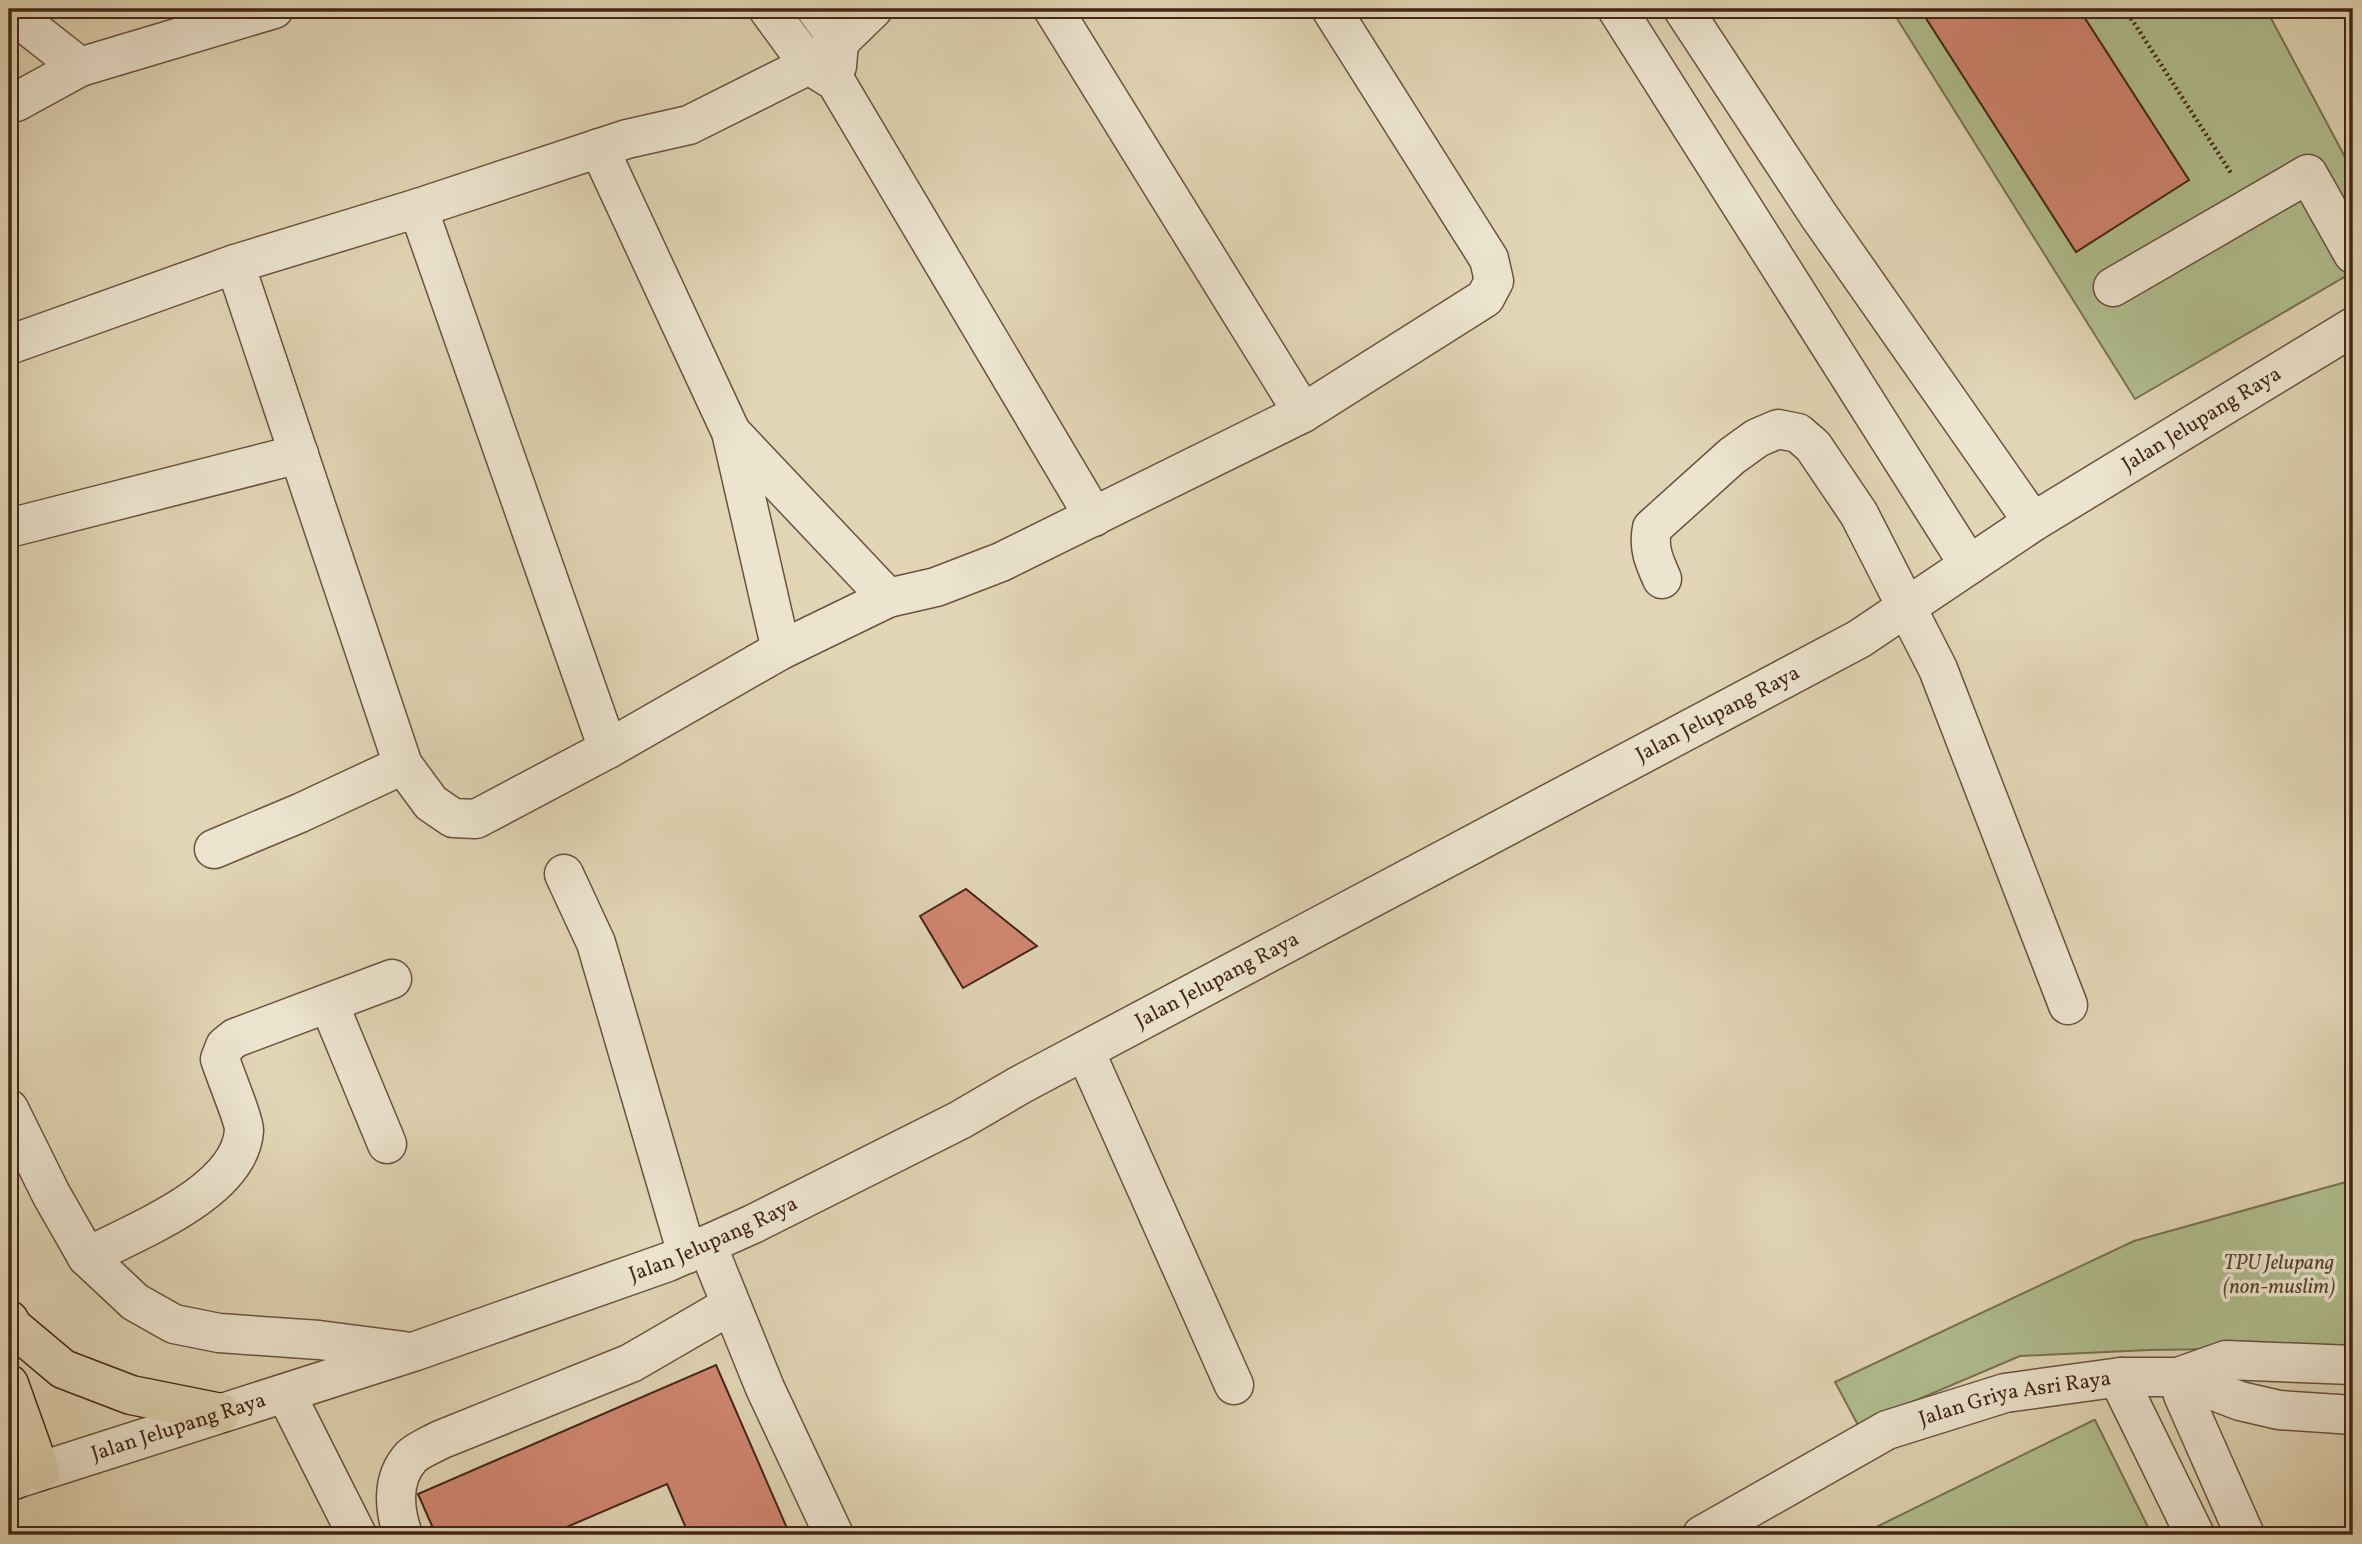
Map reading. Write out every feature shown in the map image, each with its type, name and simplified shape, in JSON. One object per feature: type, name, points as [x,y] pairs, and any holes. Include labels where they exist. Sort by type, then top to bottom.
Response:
[{"type":"highway","points":[[9,1320],[13,1327],[63,1369],[131,1395],[221,1413]]},
{"type":"highway","points":[[9,1384],[18,1474]]},
{"type":"street","points":[[9,100],[16,102],[80,67],[274,9]]},
{"type":"street","points":[[768,9],[822,74],[1094,517]]},
{"type":"street","points":[[816,9],[839,42]]},
{"type":"street","points":[[9,345],[235,264],[418,208],[599,148],[689,125],[822,74],[839,42],[873,9]]},
{"type":"street","points":[[1053,9],[1303,413]]},
{"type":"street","points":[[235,264],[403,765],[431,803],[453,818],[476,819],[608,749],[781,650],[888,598],[936,587],[1001,562],[1303,413],[1485,298],[1494,281],[1489,259],[1331,9]]},
{"type":"street","points":[[1616,9],[1969,565]]},
{"type":"street","points":[[1684,9],[1819,216],[2033,522]]},
{"type":"street","points":[[9,10],[80,67]]},
{"type":"street","points":[[1703,148],[1742,98]]},
{"type":"street","points":[[599,148],[732,432],[781,650]]},
{"type":"street","points":[[2113,287],[2308,174],[2353,254]]},
{"type":"street","points":[[418,208],[608,749]]},
{"type":"street","name":"Jalan Jelupang Raya","points":[[18,1474],[286,1394],[413,1352],[697,1249],[753,1224],[960,1120],[1859,639],[2033,522],[2353,327]]},
{"type":"street","points":[[1662,579],[1651,555],[1649,542],[1652,528],[1732,456],[1757,438],[1779,429],[1798,433],[1813,446],[1859,514],[1938,669],[2068,1005]]},
{"type":"street","points":[[732,432],[888,598]]},
{"type":"street","points":[[9,528],[299,454]]},
{"type":"street","points":[[214,849],[403,765]]},
{"type":"street","points":[[564,874],[596,943],[697,1249],[731,1305],[765,1388],[834,1535]]},
{"type":"street","points":[[87,1257],[193,1201],[227,1173],[237,1155],[244,1129],[220,1059],[225,1046],[235,1038],[392,979]]},
{"type":"street","points":[[329,1004],[387,1144]]},
{"type":"street","points":[[1085,1051],[1234,1385]]},
{"type":"street","points":[[9,1109],[51,1194],[87,1257],[135,1302],[174,1324],[219,1333],[319,1340],[413,1352]]},
{"type":"street","points":[[403,1535],[395,1512],[398,1481],[412,1456],[440,1440],[631,1363],[731,1305]]},
{"type":"street","name":"Jalan Griya Asri Raya","points":[[1702,1535],[1886,1430],[2005,1393],[2121,1377],[2178,1377],[2236,1359],[2353,1365]]},
{"type":"street","points":[[2121,1377],[2123,1388],[2195,1535]]},
{"type":"street","points":[[2178,1377],[2240,1401],[2279,1410],[2353,1415]]},
{"type":"street","points":[[2178,1377],[2183,1395],[2245,1535]]},
{"type":"street","points":[[286,1394],[357,1535]]},
{"type":"path","points":[[2125,9],[2253,206]]},
{"type":"green space","points":[[1891,9],[2266,9],[2353,172],[2353,272],[2135,399]]},
{"type":"green space","name":"TPU Jelupang (non-muslim)","points":[[2353,1180],[2353,1347],[2149,1350],[2020,1356],[1858,1425],[1835,1382],[2134,1241]]},
{"type":"green space","points":[[2094,1420],[2152,1535],[1860,1535]]},
{"type":"building","points":[[1920,9],[2079,9],[2189,180],[2076,252]]},
{"type":"building","points":[[966,889],[1037,946],[963,988],[920,916]]},
{"type":"building","points":[[716,1365],[790,1535],[689,1535],[667,1484],[548,1535],[436,1535],[418,1494]]}]
